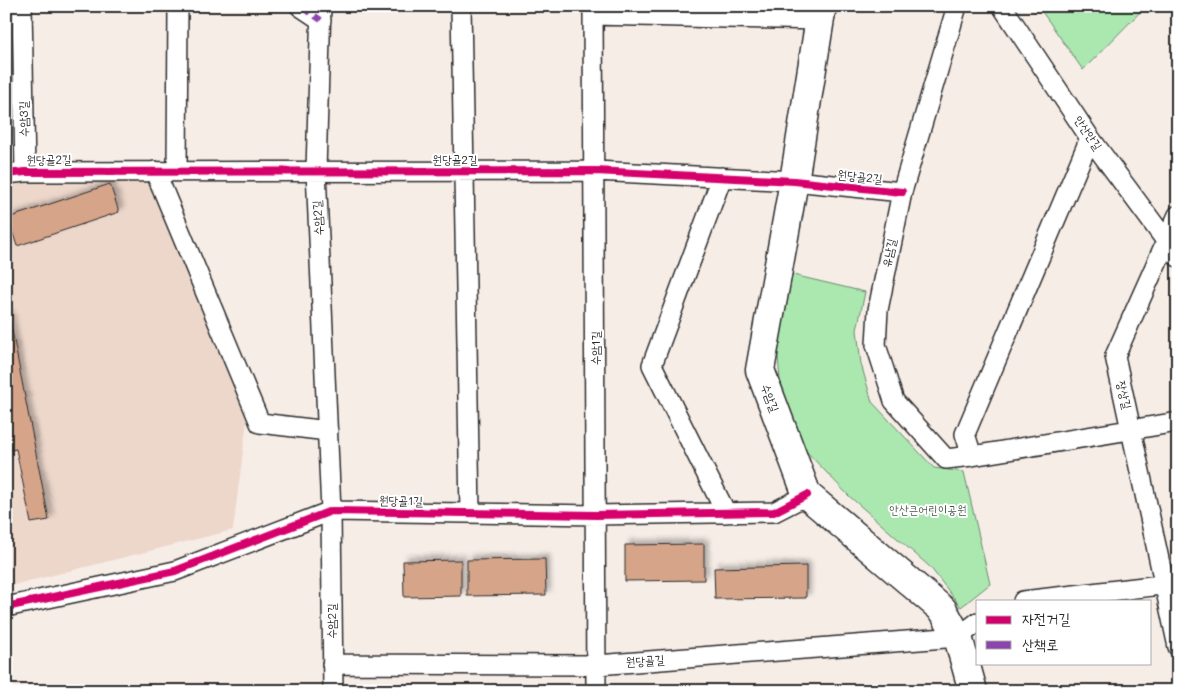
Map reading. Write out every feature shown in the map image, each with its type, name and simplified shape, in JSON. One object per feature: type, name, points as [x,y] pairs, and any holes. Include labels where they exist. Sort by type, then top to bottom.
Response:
[{"type":"street","name":"수암3길","points":[[22,6],[25,172]]},
{"type":"street","points":[[178,6],[178,171]]},
{"type":"street","points":[[300,6],[321,13]]},
{"type":"street","points":[[461,6],[470,513]]},
{"type":"street","name":"유남길","points":[[957,6],[902,192],[878,310],[876,345],[894,401],[946,459],[1178,422]]},
{"type":"street","name":"안산안길","points":[[1002,6],[1090,138],[1172,250]]},
{"type":"street","points":[[593,11],[821,13]]},
{"type":"street","name":"수암1길","points":[[593,11],[596,691]]},
{"type":"street","name":"수암2길","points":[[321,13],[316,170],[332,511],[333,691]]},
{"type":"street","name":"수암길","points":[[821,13],[794,181],[760,370],[807,495],[968,630],[973,691]]},
{"type":"street","points":[[972,456],[965,434],[1090,138]]},
{"type":"street","name":"원당골2길","points":[[6,174],[25,172],[316,170],[595,171],[794,181],[902,192]]},
{"type":"street","points":[[155,171],[260,423],[328,431]]},
{"type":"street","points":[[722,177],[652,365],[726,513]]},
{"type":"street","name":"장상길","points":[[1178,215],[1172,250],[1115,356],[1171,584],[1178,647]]},
{"type":"street","name":"원당골1길","points":[[6,607],[175,571],[332,511],[596,515],[774,512],[807,495]]},
{"type":"street","points":[[1032,600],[1171,584]]},
{"type":"street","name":"원당골길","points":[[332,664],[597,665],[968,630]]},
{"type":"shaded area","points":[[147,177],[247,421],[233,530],[6,587],[6,181]]},
{"type":"green space","points":[[1038,6],[1146,6],[1083,70]]},
{"type":"green space","name":"안산큰어린이공원","points":[[789,274],[865,292],[857,330],[861,364],[872,402],[934,468],[964,472],[990,584],[961,607],[930,567],[849,496],[804,449],[780,380],[777,345]]},
{"type":"building","points":[[110,184],[119,212],[17,246],[8,218]]},
{"type":"building","points":[[9,315],[49,520],[31,523],[16,449],[6,451],[6,316]]},
{"type":"building","points":[[704,544],[704,580],[625,581],[625,545]]},
{"type":"building","points":[[545,559],[546,595],[467,596],[467,560]]},
{"type":"building","points":[[461,560],[461,596],[404,597],[403,561]]},
{"type":"building","points":[[806,566],[806,598],[715,599],[714,568]]},
{"type":"marked path","points":[[300,6],[321,20]]},
{"type":"cycle path","points":[[6,174],[25,172],[595,171],[794,181],[902,192]]},
{"type":"cycle path","points":[[6,607],[175,571],[331,511],[596,515],[774,512],[807,495]]}]
